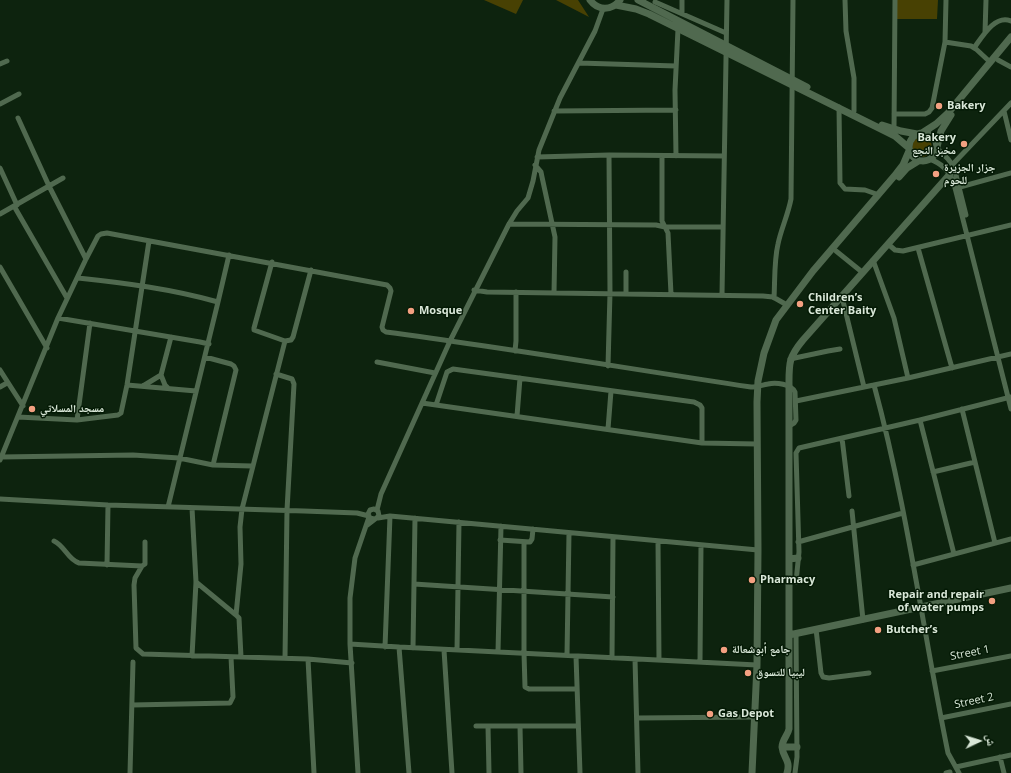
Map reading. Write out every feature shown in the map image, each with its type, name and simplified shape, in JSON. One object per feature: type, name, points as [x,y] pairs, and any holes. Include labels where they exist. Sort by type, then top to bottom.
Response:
[{"type":"street","points":[[590,0],[596,6],[603,9],[610,8],[618,2],[726,49]]},
{"type":"street","points":[[638,0],[726,49],[854,111],[894,129],[928,134],[936,141],[937,147],[953,164],[960,187],[969,235]]},
{"type":"street","points":[[682,0],[682,13]]},
{"type":"street","points":[[722,295],[727,0]]},
{"type":"street","points":[[774,298],[777,250],[791,199],[793,0]]},
{"type":"street","points":[[845,0],[846,31],[854,78],[854,111]]},
{"type":"street","points":[[894,129],[895,0]]},
{"type":"street","points":[[894,114],[925,114],[932,108],[945,42],[946,0]]},
{"type":"street","points":[[985,33],[986,0]]},
{"type":"street","points":[[655,2],[726,33]]},
{"type":"street","points":[[358,773],[350,644],[350,598],[355,558],[366,527],[474,290],[508,224],[528,198],[537,158],[554,111],[595,32],[603,9]]},
{"type":"street","points":[[974,48],[985,33],[1000,20],[1011,21]]},
{"type":"street","points":[[676,156],[676,66],[678,29]]},
{"type":"street","points":[[929,159],[935,153],[941,130],[947,121],[1011,37]]},
{"type":"street","points":[[945,42],[974,48],[994,61],[1011,67]]},
{"type":"street","points":[[752,773],[757,665],[757,387],[766,347],[776,320],[787,305],[813,271],[900,169],[909,149],[910,141],[919,133],[944,117],[1011,44]]},
{"type":"street","points":[[0,64],[7,61]]},
{"type":"street","points":[[579,63],[676,66]]},
{"type":"street","points":[[793,82],[890,133],[909,149],[915,158],[920,160]]},
{"type":"street","points":[[0,104],[20,94]]},
{"type":"street","points":[[953,164],[1011,103]]},
{"type":"street","points":[[839,107],[840,183],[845,189],[865,190],[879,195]]},
{"type":"street","points":[[554,111],[676,110]]},
{"type":"street","points":[[1004,111],[1011,140]]},
{"type":"street","points":[[18,118],[49,186],[86,259]]},
{"type":"street","points":[[537,158],[609,155],[724,156]]},
{"type":"street","points":[[608,366],[610,293],[609,155]]},
{"type":"street","points":[[662,156],[662,221],[668,233],[671,294]]},
{"type":"street","points":[[774,328],[902,172],[920,160],[929,159],[943,166],[950,174],[954,184],[969,235],[1010,397],[1011,408]]},
{"type":"street","points":[[535,165],[541,172],[553,224],[555,243],[554,293]]},
{"type":"street","points":[[0,168],[15,205],[67,298]]},
{"type":"street","points":[[960,187],[1011,173]]},
{"type":"street","points":[[795,773],[797,747],[789,559],[790,359],[862,272],[950,174]]},
{"type":"street","points":[[0,214],[63,178]]},
{"type":"street","points":[[508,224],[610,224],[656,225],[665,227],[722,227]]},
{"type":"street","points":[[888,244],[900,252],[1011,226]]},
{"type":"street","points":[[252,466],[213,465],[179,458],[133,455],[1,459],[58,318],[86,259],[101,234],[107,233],[272,262],[388,285],[391,291],[382,327],[385,332],[450,340],[608,366],[757,387],[774,383],[789,387],[795,390],[796,401],[796,420],[789,426]]},
{"type":"street","points":[[18,417],[77,420],[118,415],[121,413],[136,331],[149,241]]},
{"type":"street","points":[[918,248],[952,368]]},
{"type":"street","points":[[836,251],[862,272]]},
{"type":"street","points":[[168,507],[179,458],[209,344],[229,255]]},
{"type":"street","points":[[873,260],[885,289],[894,318],[908,378]]},
{"type":"street","points":[[272,262],[254,330],[285,341],[292,340],[311,270]]},
{"type":"street","points":[[0,267],[46,348]]},
{"type":"street","points":[[626,272],[626,293]]},
{"type":"street","points":[[78,278],[142,286],[218,302]]},
{"type":"street","points":[[474,290],[483,292],[763,296],[774,298],[787,305]]},
{"type":"street","points":[[515,351],[516,292]]},
{"type":"street","points":[[842,297],[864,387]]},
{"type":"street","points":[[58,318],[209,344]]},
{"type":"street","points":[[77,420],[90,323]]},
{"type":"street","points":[[168,389],[164,385],[161,375],[171,337]]},
{"type":"street","points":[[236,615],[240,570],[240,527],[242,509],[285,341]]},
{"type":"street","points":[[790,359],[828,350],[840,349]]},
{"type":"street","points":[[796,401],[908,378],[1011,354]]},
{"type":"street","points":[[205,357],[233,365],[237,372],[213,465]]},
{"type":"street","points":[[377,362],[435,373]]},
{"type":"street","points":[[436,405],[448,372],[451,369],[697,403],[700,405],[703,412],[702,443]]},
{"type":"street","points":[[0,370],[23,406]]},
{"type":"street","points":[[276,374],[292,378],[294,384],[287,510],[285,658]]},
{"type":"street","points":[[143,386],[161,375]]},
{"type":"street","points":[[517,416],[520,378]]},
{"type":"street","points":[[0,387],[7,383]]},
{"type":"street","points":[[127,385],[196,391]]},
{"type":"street","points":[[874,385],[886,428],[904,513],[932,671],[949,756],[959,773]]},
{"type":"street","points":[[608,429],[611,391]]},
{"type":"street","points":[[796,582],[798,558],[797,451],[801,447],[920,420],[1010,397]]},
{"type":"street","points":[[422,403],[702,443],[757,444]]},
{"type":"street","points":[[962,409],[996,543]]},
{"type":"street","points":[[920,420],[954,554]]},
{"type":"street","points":[[842,438],[849,496]]},
{"type":"street","points":[[933,472],[975,462]]},
{"type":"street","points":[[0,499],[108,505],[373,514],[758,550]]},
{"type":"street","points":[[107,565],[108,505]]},
{"type":"street","points":[[192,508],[196,582],[192,656]]},
{"type":"street","points":[[852,511],[863,620]]},
{"type":"street","points":[[798,542],[854,528],[904,513]]},
{"type":"street","points":[[385,647],[390,516]]},
{"type":"street","points":[[413,648],[415,518]]},
{"type":"street","points":[[457,650],[459,522]]},
{"type":"street","points":[[498,652],[501,526]]},
{"type":"street","points":[[500,540],[530,542],[532,540],[533,529]]},
{"type":"street","points":[[567,655],[569,533]]},
{"type":"street","points":[[612,658],[613,537]]},
{"type":"street","points":[[914,565],[1011,540]]},
{"type":"street","points":[[54,541],[64,548],[75,562],[142,566]]},
{"type":"street","points":[[658,541],[659,660]]},
{"type":"street","points":[[145,542],[146,561],[135,578],[136,648],[143,654],[285,658],[352,663]]},
{"type":"street","points":[[524,542],[524,684],[527,689],[577,689]]},
{"type":"street","points":[[700,545],[700,662]]},
{"type":"street","points":[[789,559],[798,558]]},
{"type":"street","points":[[196,582],[236,615],[240,622],[241,657]]},
{"type":"street","points":[[414,584],[613,597]]},
{"type":"street","points":[[793,634],[1011,588]]},
{"type":"street","points":[[816,629],[821,673],[824,677],[829,678],[868,673]]},
{"type":"street","points":[[786,773],[788,762],[782,747],[783,741],[790,729],[793,634]]},
{"type":"street","points":[[350,644],[757,665]]},
{"type":"street","points":[[399,647],[409,773]]},
{"type":"street","points":[[444,650],[452,773]]},
{"type":"street","points":[[576,656],[580,773]]},
{"type":"street","name":"Street 1","points":[[932,671],[1011,656]]},
{"type":"street","points":[[132,705],[230,703],[233,697],[231,657]]},
{"type":"street","points":[[308,659],[314,773]]},
{"type":"street","points":[[635,659],[638,773]]},
{"type":"street","points":[[130,773],[134,662]]},
{"type":"street","name":"Street 2","points":[[941,718],[1011,704]]},
{"type":"street","points":[[637,718],[755,717]]},
{"type":"street","points":[[476,726],[578,726]]},
{"type":"street","points":[[488,726],[490,773]]},
{"type":"street","points":[[520,726],[521,773]]},
{"type":"street","points":[[782,747],[797,747]]},
{"type":"street","points":[[956,767],[1011,755]]},
{"type":"street","points":[[1000,757],[1004,773]]},
{"type":"shaded area","points":[[484,0],[523,0],[516,14]]},
{"type":"shaded area","points":[[556,0],[578,0],[589,17]]},
{"type":"shaded area","points":[[897,0],[938,0],[937,19],[897,19]]},
{"type":"shaded area","points":[[922,137],[929,140],[932,147],[929,154],[922,157],[915,154],[912,147],[915,140]]},
{"type":"place","name":"Bakery","points":[[939,106]]},
{"type":"place","name":"Bakery مخبز النجع","points":[[964,144]]},
{"type":"place","name":"جزار الجزيرة للحوم","points":[[936,174]]},
{"type":"place","name":"Children’s Center Baity","points":[[800,304]]},
{"type":"place","name":"Mosque","points":[[411,311]]},
{"type":"place","name":"مسجد المسلاتي","points":[[32,409]]},
{"type":"place","name":"Pharmacy","points":[[752,580]]},
{"type":"place","name":"Repair and repair of water pumps","points":[[992,601]]},
{"type":"place","name":"Butcher’s","points":[[878,630]]},
{"type":"place","name":"جامع أبوشعالة","points":[[724,650]]},
{"type":"place","name":"ليبيا للتسوق","points":[[748,673]]},
{"type":"place","name":"Gas Depot","points":[[710,714]]}]
